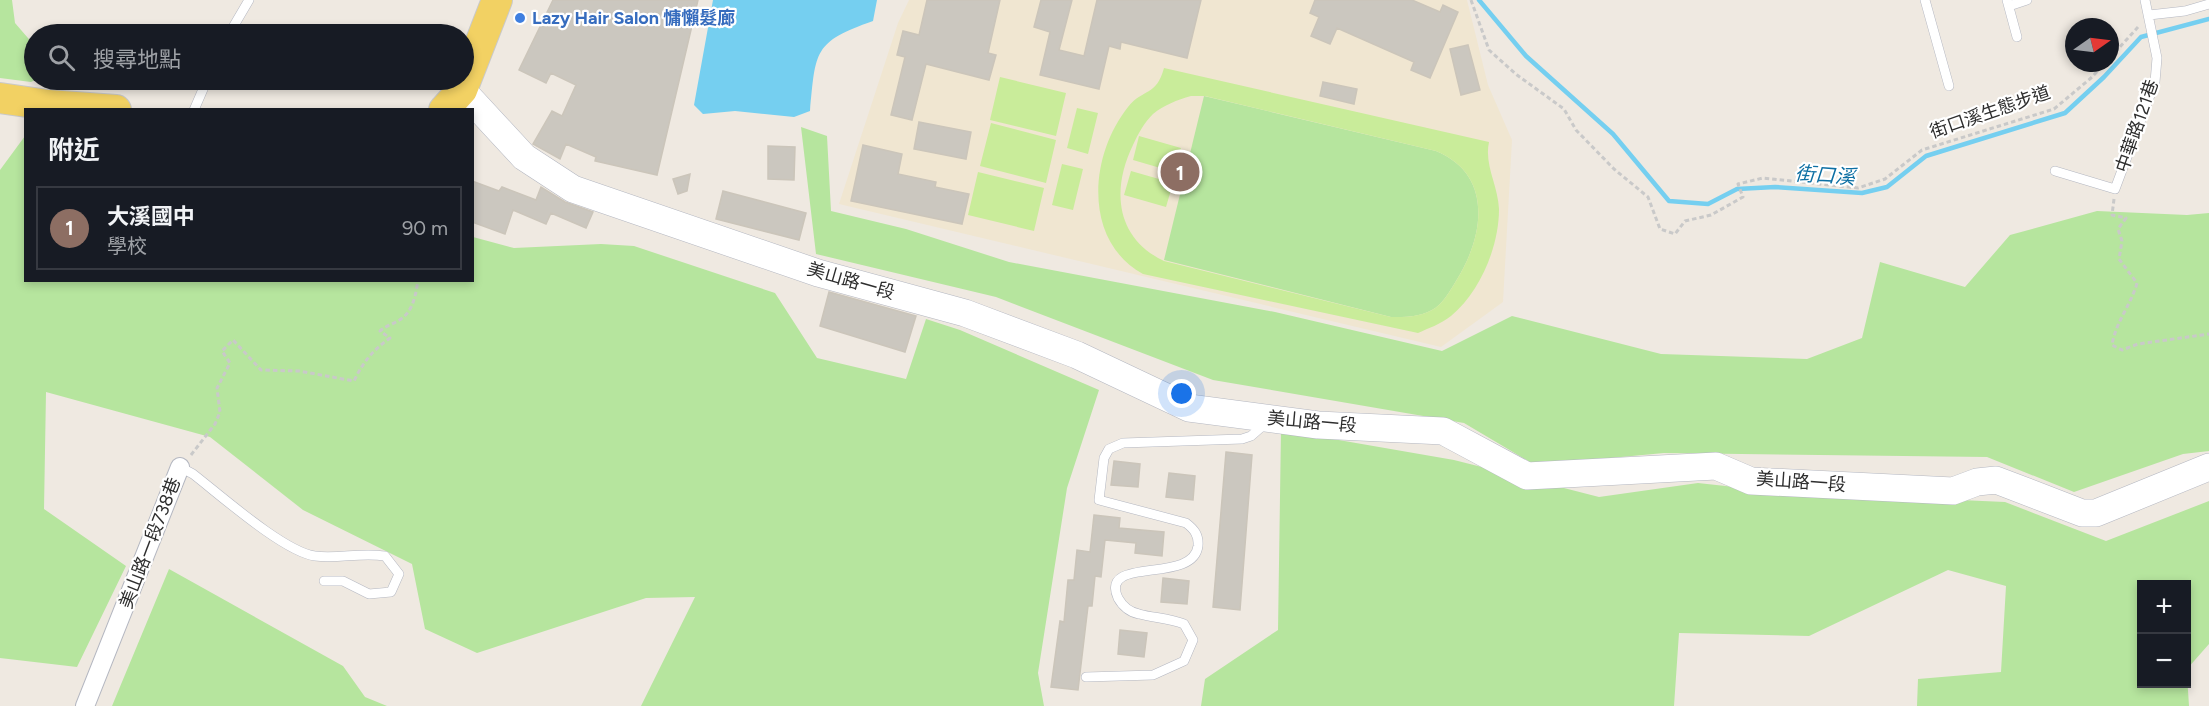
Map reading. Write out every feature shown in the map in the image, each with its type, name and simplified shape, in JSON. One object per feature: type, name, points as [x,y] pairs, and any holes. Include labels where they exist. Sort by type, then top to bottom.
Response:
[{"type":"main road","points":[[474,52],[497,0]]},
{"type":"main road","points":[[0,98],[89,108]]},
{"type":"street","name":"美山路一段","points":[[474,117],[524,157],[573,189],[818,273],[965,313],[1077,355],[1189,408],[1317,425],[1443,431],[1527,476],[1716,466],[1751,480],[1953,491],[1977,482],[1996,480],[2082,513],[2096,513],[2209,467]]},
{"type":"street","name":"美山路一段738巷","points":[[85,706],[180,467]]},
{"type":"lane","points":[[235,24],[249,0]]},
{"type":"lane","points":[[1925,0],[1949,87]]},
{"type":"lane","points":[[2017,37],[2008,3],[2027,0]]},
{"type":"lane","name":"中華路121巷","points":[[2055,171],[2115,189],[2155,82],[2154,45],[2145,0]]},
{"type":"lane","points":[[2150,19],[2209,4]]},
{"type":"lane","points":[[195,108],[203,90]]},
{"type":"lane","points":[[1086,677],[1153,675],[1162,672],[1184,661],[1193,640],[1184,624],[1129,611],[1117,595],[1116,585],[1122,576],[1130,572],[1176,567],[1190,559],[1197,551],[1198,541],[1195,530],[1186,523],[1099,500],[1104,458],[1109,449],[1123,443],[1242,440],[1251,436],[1271,419]]},
{"type":"lane","name":"美山路一段738巷","points":[[180,467],[193,474],[288,544],[314,556],[369,553],[385,556],[399,574],[391,592],[369,594],[343,581],[324,581]]},
{"type":"path","name":"街口溪生態步道","points":[[1471,0],[1489,50],[1517,75],[1564,109],[1576,130],[1614,169],[1648,197],[1660,229],[1675,234],[1685,221],[1711,214],[1743,197],[1738,184],[1763,178],[1858,188],[1885,179],[1922,150],[2054,109],[2097,72]]},
{"type":"path","points":[[2119,49],[2150,19]]},
{"type":"path","points":[[2115,189],[2112,215],[2126,218],[2118,229],[2122,241],[2119,259],[2138,283],[2133,298],[2114,330],[2112,345],[2122,350],[2138,344],[2209,334]]},
{"type":"path","points":[[180,467],[207,438],[215,424],[220,412],[218,388],[230,363],[222,351],[233,340],[261,370],[299,371],[354,381],[363,363],[377,347],[390,338],[380,331],[389,324],[402,319],[414,303],[418,282]]},
{"type":"shaded area","points":[[909,0],[1467,0],[1488,85],[1512,140],[1503,302],[1441,347],[839,204],[898,23]]},
{"type":"green space","points":[[0,0],[12,0],[15,23],[24,33],[24,81],[0,78]]},
{"type":"green space","points":[[1164,68],[1489,142],[1488,159],[1498,200],[1498,224],[1486,268],[1471,294],[1447,319],[1418,333],[1143,274],[1124,259],[1110,241],[1102,220],[1098,196],[1100,173],[1105,149],[1115,127],[1128,107],[1153,88]],"holes":[[[1191,96],[1205,96],[1436,151],[1455,162],[1468,175],[1475,191],[1478,208],[1477,227],[1466,264],[1436,308],[1422,314],[1391,317],[1164,261],[1136,240],[1127,226],[1120,195],[1126,162],[1133,145],[1147,121],[1166,105]]]},
{"type":"green space","points":[[1000,77],[1066,93],[1056,136],[990,120]]},
{"type":"green space","points":[[1204,96],[1436,151],[1455,162],[1468,175],[1475,191],[1478,208],[1477,227],[1466,264],[1436,308],[1407,317],[1391,317],[1164,260]]},
{"type":"green space","points":[[1077,108],[1098,113],[1088,154],[1067,148]]},
{"type":"green space","points":[[991,123],[1056,140],[1046,183],[980,166]]},
{"type":"green space","points":[[801,127],[827,136],[831,211],[906,229],[1009,262],[1275,312],[1442,351],[1512,316],[1661,354],[1807,359],[1862,338],[1880,262],[1965,287],[2010,235],[2097,211],[2187,215],[2209,213],[2209,451],[2183,454],[2074,492],[1987,457],[1664,453],[1535,465],[1464,423],[1213,380],[996,297],[816,254]]},
{"type":"green space","points":[[1139,136],[1181,148],[1174,172],[1133,160]]},
{"type":"green space","points":[[24,137],[24,282],[474,282],[474,237],[514,248],[601,244],[634,246],[775,293],[817,358],[906,379],[926,319],[960,330],[1099,390],[1067,488],[1038,673],[1044,706],[641,706],[695,597],[646,598],[477,653],[425,629],[412,564],[303,510],[210,437],[46,392],[44,509],[126,566],[77,667],[0,658],[0,170]]},
{"type":"green space","points":[[1062,164],[1083,169],[1073,210],[1052,205]]},
{"type":"green space","points":[[1131,171],[1173,183],[1166,207],[1124,195]]},
{"type":"green space","points":[[978,172],[1044,188],[1034,231],[968,215]]},
{"type":"green space","points":[[1281,430],[1454,460],[1599,497],[1698,483],[1781,492],[2005,502],[2106,541],[2209,501],[2209,644],[2191,664],[2191,580],[2137,580],[2137,688],[2188,688],[2189,706],[1917,706],[1918,679],[2001,672],[2006,586],[1948,570],[1809,636],[1679,633],[1674,706],[1201,706],[1205,679],[1278,630]]},
{"type":"green space","points":[[169,569],[343,666],[365,697],[387,706],[112,706]]},
{"type":"water","points":[[713,0],[877,0],[873,21],[839,35],[821,51],[814,75],[810,111],[794,117],[735,111],[703,114],[694,105]]},
{"type":"building","points":[[553,0],[698,0],[657,175],[595,161],[596,157],[566,144],[560,159],[533,144],[552,111],[562,116],[576,85],[551,73],[546,83],[519,70]]},
{"type":"building","points":[[927,0],[1000,0],[988,53],[996,55],[989,80],[926,64],[912,120],[891,115],[905,57],[897,55],[903,31],[919,35]]},
{"type":"building","points":[[1041,0],[1072,0],[1059,50],[1084,56],[1097,0],[1201,0],[1187,58],[1121,42],[1120,49],[1109,46],[1099,89],[1040,75],[1050,32],[1034,27]]},
{"type":"building","points":[[1315,0],[1412,0],[1440,12],[1443,5],[1458,12],[1430,78],[1411,70],[1414,62],[1337,28],[1330,44],[1311,36],[1319,17],[1310,13]]},
{"type":"building","points":[[1468,45],[1480,90],[1461,95],[1450,49]]},
{"type":"building","points":[[1323,82],[1357,89],[1354,104],[1320,96]]},
{"type":"building","points":[[919,122],[971,132],[966,159],[914,149]]},
{"type":"building","points":[[863,145],[902,154],[898,174],[936,182],[935,187],[969,194],[962,224],[851,201]]},
{"type":"building","points":[[768,146],[795,147],[794,180],[768,179]]},
{"type":"building","points":[[690,174],[687,191],[678,194],[673,179]]},
{"type":"building","points":[[474,182],[499,191],[502,187],[536,200],[541,187],[565,202],[593,212],[586,228],[551,213],[546,224],[513,210],[505,234],[474,223]]},
{"type":"building","points":[[723,191],[806,213],[799,240],[716,219]]},
{"type":"building","points":[[829,292],[916,316],[905,352],[820,326]]},
{"type":"building","points":[[1226,452],[1252,455],[1240,610],[1213,607]]},
{"type":"building","points":[[1114,461],[1140,464],[1138,487],[1111,485]]},
{"type":"building","points":[[1169,473],[1195,476],[1193,500],[1166,497]]},
{"type":"building","points":[[1094,515],[1120,518],[1119,528],[1164,532],[1162,556],[1135,553],[1136,543],[1105,540],[1101,577],[1095,576],[1092,606],[1088,606],[1078,690],[1051,687],[1060,621],[1064,622],[1068,580],[1074,580],[1077,550],[1090,552]]},
{"type":"building","points":[[1163,578],[1189,581],[1187,604],[1161,602]]},
{"type":"building","points":[[1120,630],[1147,633],[1144,657],[1118,654]]},
{"type":"waterway","name":"街口溪","points":[[1479,0],[1526,56],[1613,134],[1669,201],[1708,204],[1737,189],[1775,187],[1862,193],[1887,187],[1926,156],[2065,113],[2104,77],[2141,37],[2209,19]]},
{"type":"place","name":"Lazy Hair Salon 慵懶髮廊","points":[[520,18]]},
{"type":"place","name":"大溪國中","points":[[1180,172]]}]
